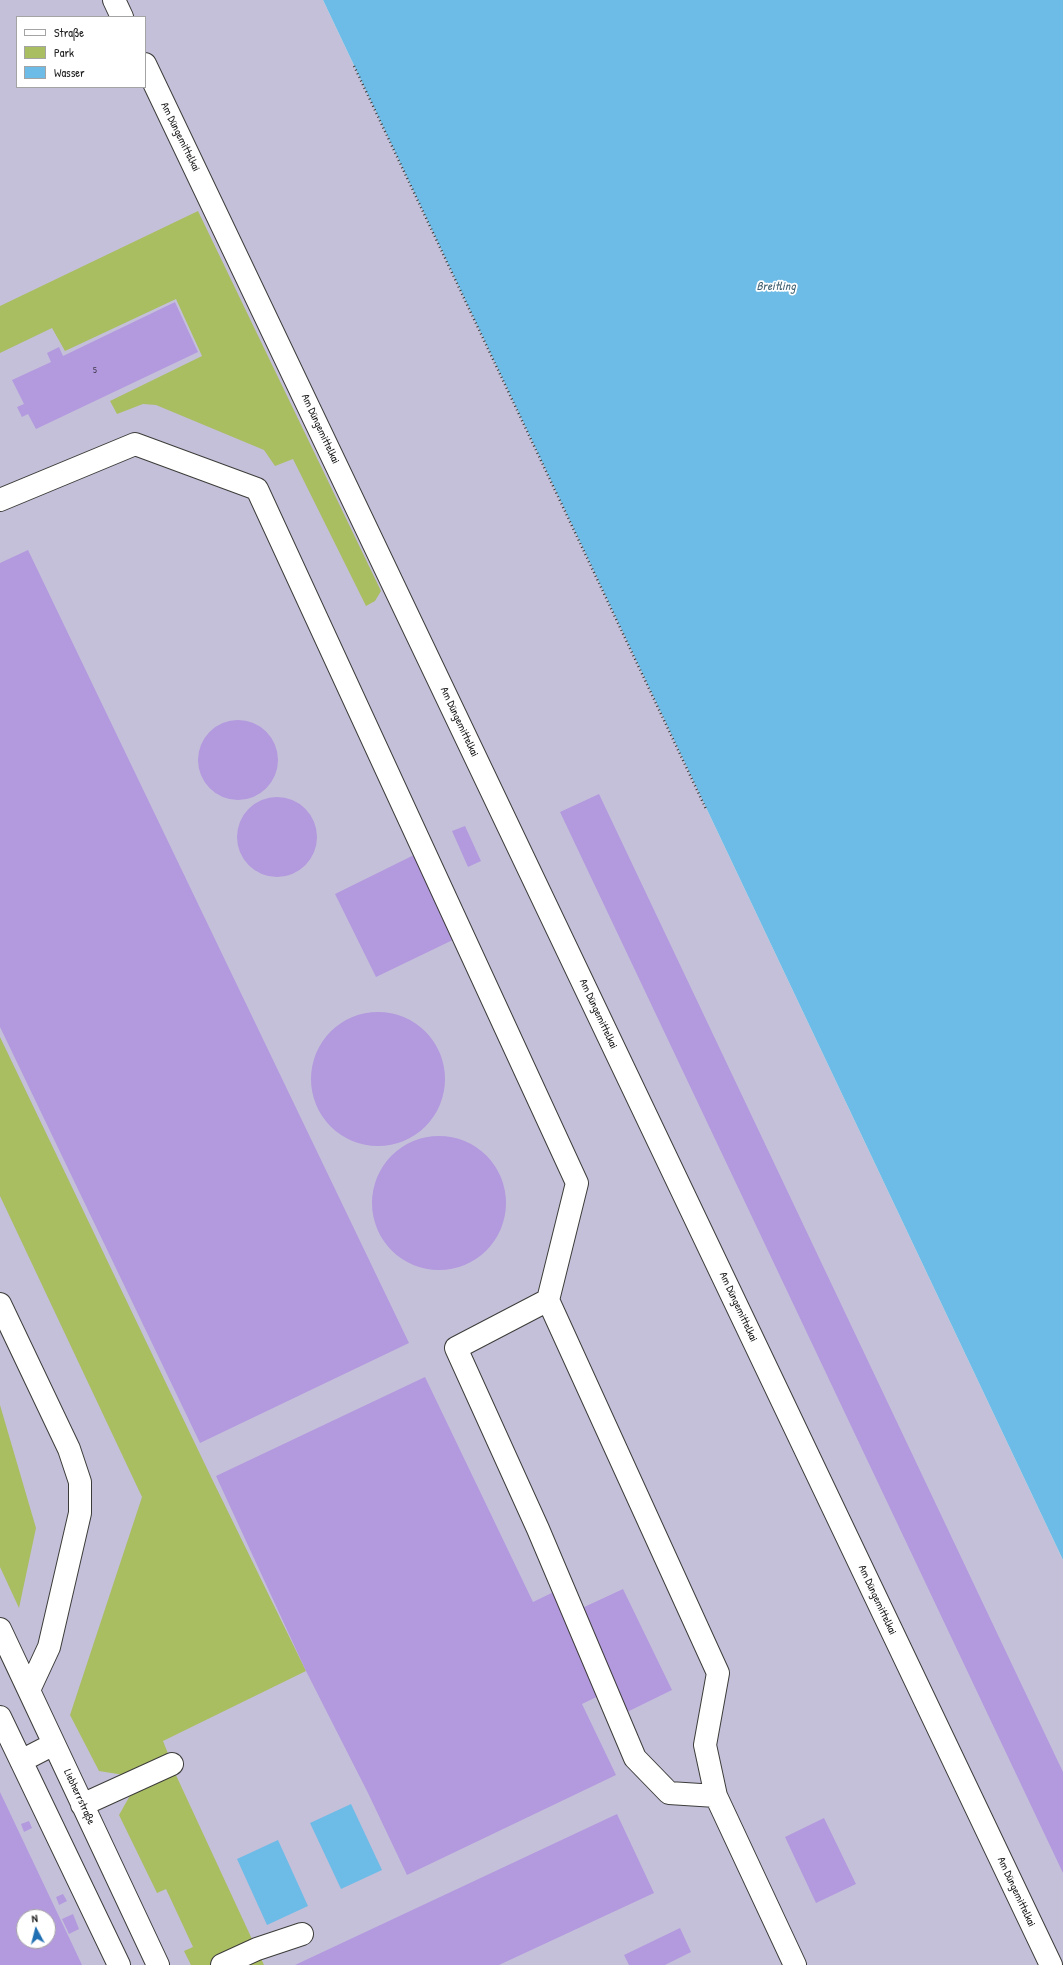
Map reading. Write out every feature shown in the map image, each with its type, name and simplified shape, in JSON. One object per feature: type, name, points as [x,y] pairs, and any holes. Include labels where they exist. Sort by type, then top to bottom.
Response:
[{"type":"street","points":[[114,0],[122,16]]},
{"type":"street","name":"Am Düngemittelkai","points":[[146,66],[1051,1965]]},
{"type":"street","points":[[0,500],[135,444],[257,489],[578,1183],[548,1300],[718,1673],[705,1745],[716,1796],[795,1965]]},
{"type":"street","points":[[548,1300],[456,1348],[538,1528],[635,1758],[669,1793],[716,1796]]},
{"type":"street","points":[[0,1304],[69,1449],[80,1482],[80,1513],[49,1647],[29,1690]]},
{"type":"street","name":"Liebherrstraße","points":[[0,1630],[158,1965]]},
{"type":"street","points":[[0,1717],[119,1965]]},
{"type":"street","points":[[20,1761],[54,1744]]},
{"type":"street","points":[[82,1805],[172,1764]]},
{"type":"street","points":[[222,1965],[257,1949],[302,1934]]},
{"type":"path","points":[[354,66],[706,809]]},
{"type":"shaded area","points":[[0,0],[323,0],[1063,1560],[1063,1965],[0,1965]]},
{"type":"green space","points":[[198,211],[381,591],[375,601],[366,606],[293,459],[275,466],[264,450],[156,405],[143,404],[117,414],[110,401],[202,356],[176,299],[65,351],[52,328],[0,353],[0,306]]},
{"type":"green space","points":[[0,1037],[306,1671],[163,1741],[169,1756],[124,1775],[99,1771],[70,1715],[142,1497],[0,1196]]},
{"type":"green space","points":[[0,1405],[36,1528],[19,1608],[0,1567]]},
{"type":"green space","points":[[175,1773],[264,1965],[191,1965],[184,1951],[193,1947],[166,1889],[157,1893],[119,1815],[132,1792]]},
{"type":"water","name":"Breitling","points":[[323,0],[1063,0],[1063,1560]]},
{"type":"water","points":[[351,1804],[382,1870],[341,1889],[310,1823]]},
{"type":"water","points":[[278,1840],[308,1906],[267,1925],[237,1859]]},
{"type":"building","points":[[175,302],[198,352],[36,429],[28,414],[22,417],[17,407],[24,404],[12,380],[51,362],[47,353],[59,347],[63,356]]},
{"type":"building","points":[[28,550],[409,1343],[200,1443],[0,1027],[0,563]]},
{"type":"building","points":[[238,720],[253,723],[266,732],[275,745],[278,760],[275,775],[266,788],[253,797],[238,800],[223,797],[210,788],[201,775],[198,760],[201,745],[210,732],[223,723]]},
{"type":"building","points":[[599,794],[1063,1772],[1063,1873],[560,812]]},
{"type":"building","points":[[277,797],[292,800],[305,809],[314,822],[317,837],[314,852],[305,865],[292,874],[277,877],[262,874],[249,865],[240,852],[237,837],[240,822],[249,809],[262,800]]},
{"type":"building","points":[[465,826],[481,861],[468,867],[452,831]]},
{"type":"building","points":[[418,853],[459,937],[376,977],[335,894]]},
{"type":"building","points":[[385,1012],[410,1020],[421,1027],[430,1036],[440,1053],[444,1066],[444,1092],[440,1105],[430,1122],[421,1131],[404,1141],[391,1145],[371,1146],[346,1138],[335,1131],[326,1122],[316,1105],[312,1092],[311,1072],[319,1047],[326,1036],[335,1027],[352,1017],[365,1013]]},
{"type":"building","points":[[432,1136],[446,1136],[465,1141],[487,1155],[501,1177],[505,1190],[505,1216],[501,1229],[487,1251],[465,1265],[446,1270],[432,1270],[413,1265],[391,1251],[377,1229],[372,1210],[372,1196],[377,1177],[391,1155],[413,1141]]},
{"type":"building","points":[[425,1377],[533,1602],[568,1585],[580,1609],[623,1589],[672,1690],[625,1713],[613,1689],[582,1704],[616,1775],[407,1875],[368,1793],[306,1671],[216,1476]]},
{"type":"building","points":[[0,1792],[55,1909],[16,1909],[16,1949],[56,1949],[56,1910],[82,1965],[0,1965]]},
{"type":"building","points":[[617,1814],[654,1893],[499,1965],[295,1965]]},
{"type":"building","points":[[824,1818],[856,1884],[816,1903],[785,1837]]},
{"type":"building","points":[[29,1821],[32,1828],[24,1832],[21,1824]]},
{"type":"building","points":[[63,1894],[67,1901],[59,1905],[56,1897]]},
{"type":"building","points":[[73,1914],[79,1929],[69,1934],[62,1919]]},
{"type":"building","points":[[680,1928],[691,1952],[665,1965],[629,1965],[624,1955]]}]
